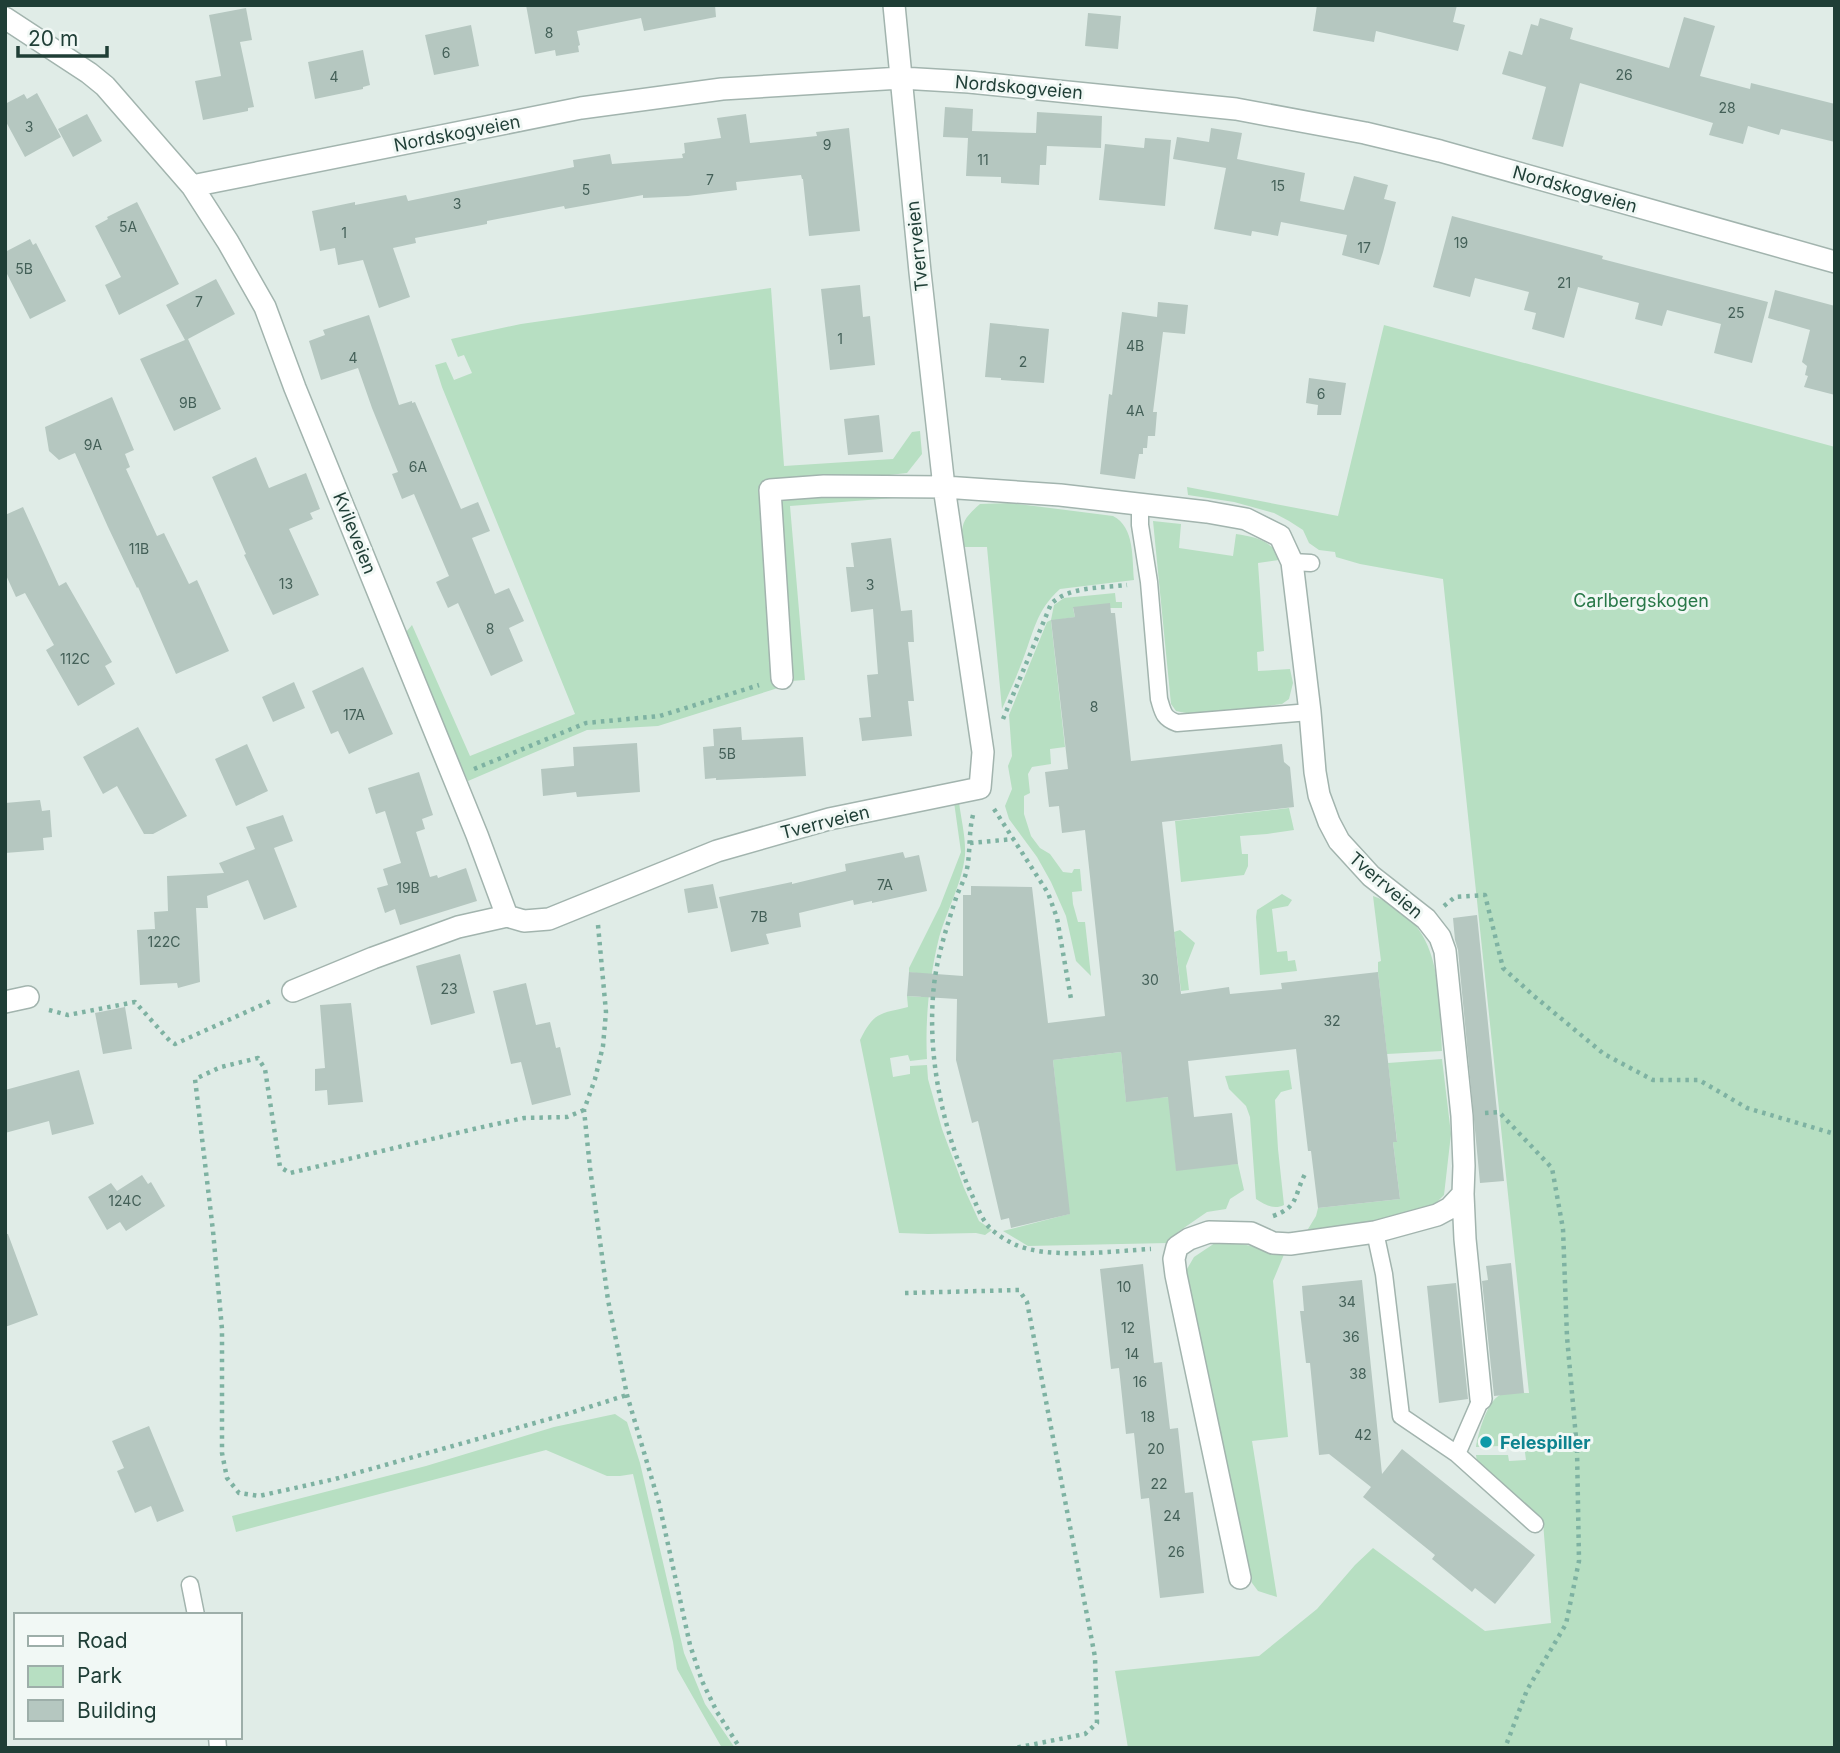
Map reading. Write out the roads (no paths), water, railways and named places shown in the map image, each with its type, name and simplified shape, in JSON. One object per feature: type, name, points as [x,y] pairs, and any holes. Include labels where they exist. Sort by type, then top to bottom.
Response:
[{"type":"street","name":"Tverrveien","points":[[507,916],[524,921],[549,919],[730,847],[829,818],[980,788],[983,752],[944,487],[894,5]]},
{"type":"street","name":"Kvileveien","points":[[5,18],[105,86],[192,186],[265,307],[507,916]]},
{"type":"street","name":"Nordskogveien","points":[[192,186],[581,108],[722,89],[901,78],[969,82],[1236,109],[1365,133],[1440,151],[1835,262]]},
{"type":"street","name":"Tverrveien","points":[[782,678],[770,490],[824,486],[944,487],[1060,495],[1246,519],[1280,536],[1301,563],[1315,772],[1329,822],[1339,841],[1355,850],[1371,876],[1426,919],[1440,937],[1445,951],[1462,1116],[1465,1239],[1481,1399]]},
{"type":"street","points":[[293,991],[458,927],[507,916]]},
{"type":"street","points":[[5,1002],[28,997]]},
{"type":"street","points":[[1240,1578],[1176,1275],[1174,1258],[1177,1247],[1189,1239],[1209,1232],[1251,1233],[1273,1243],[1290,1244],[1375,1232],[1437,1215],[1450,1208],[1463,1194]]},
{"type":"lane","points":[[1140,505],[1159,699],[1168,720],[1177,723],[1310,712]]},
{"type":"lane","points":[[1375,1232],[1384,1274],[1401,1416],[1457,1454],[1535,1524]]},
{"type":"lane","points":[[1457,1454],[1481,1399]]},
{"type":"lane","points":[[190,1585],[196,1613]]},
{"type":"place","name":"Felespiller","points":[[1486,1442]]},
{"type":"park label","name":"Carlbergskogen","points":[[1641,600]]}]
